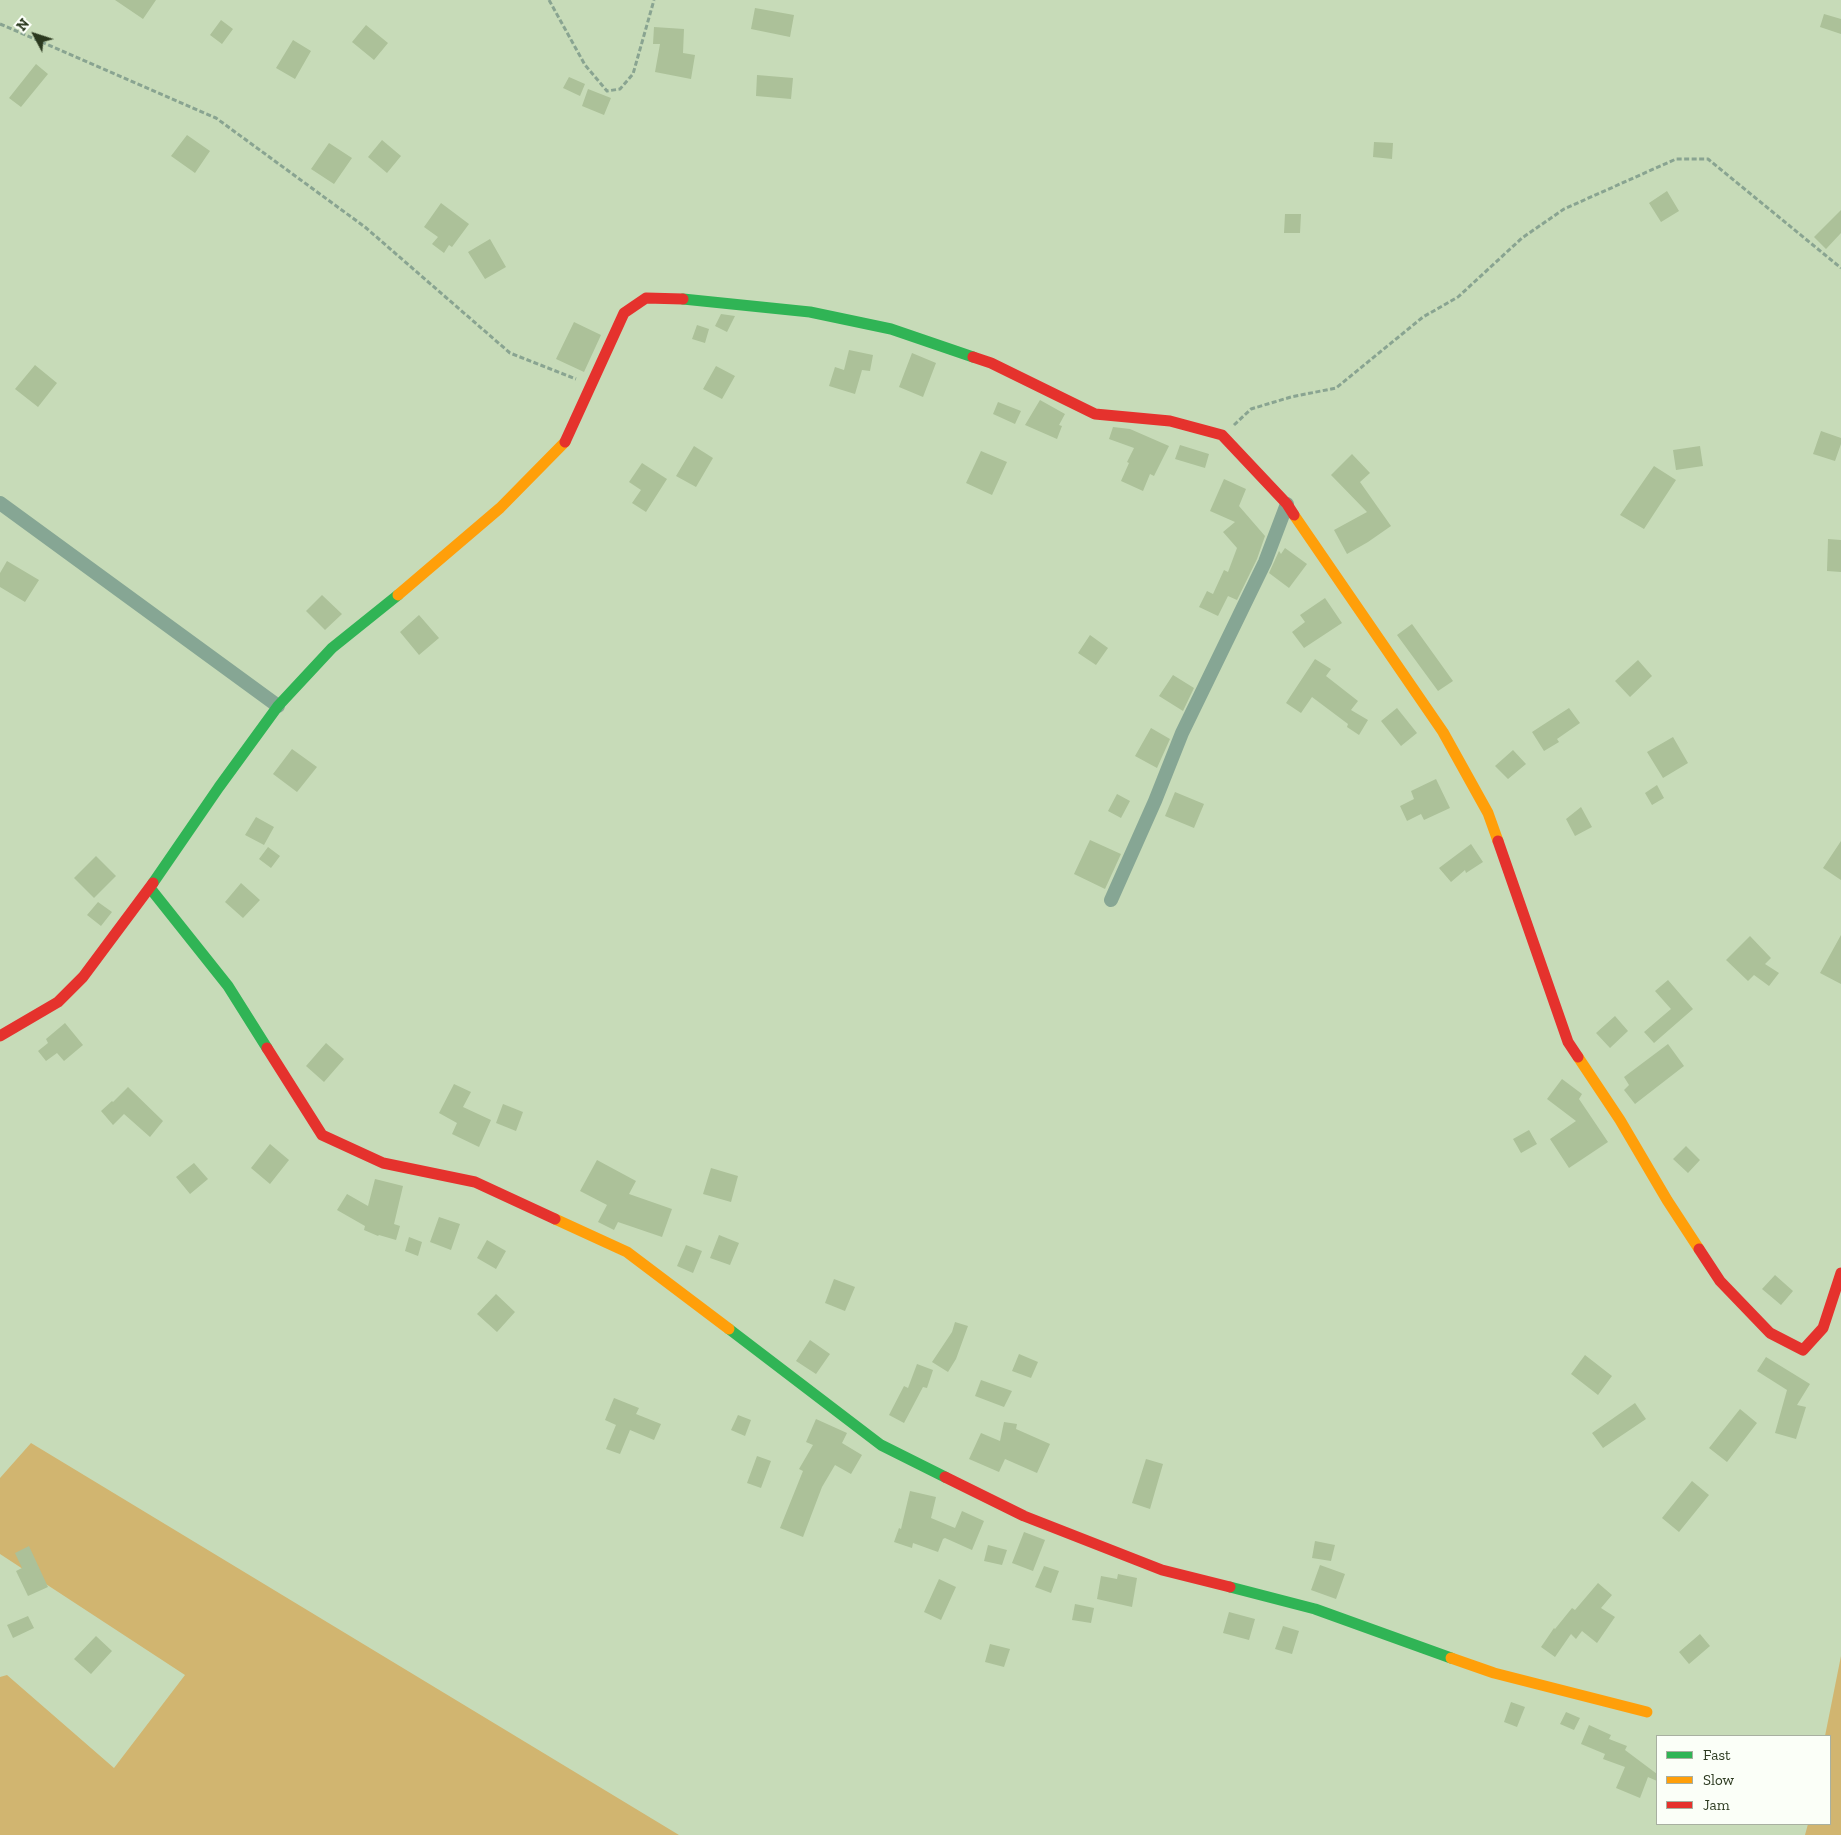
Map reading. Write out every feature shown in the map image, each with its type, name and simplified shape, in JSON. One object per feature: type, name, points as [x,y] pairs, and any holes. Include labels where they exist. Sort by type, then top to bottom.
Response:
[{"type":"street","points":[[0,1036],[58,1002],[82,976],[150,888],[219,786],[278,706],[332,648],[403,591],[500,508],[566,441],[624,313],[646,298],[675,298],[810,312],[891,329],[991,364],[1095,414],[1170,421],[1222,435],[1287,504],[1443,732],[1488,813],[1568,1042],[1620,1120],[1667,1200],[1720,1281],[1770,1333],[1803,1350],[1823,1328],[1841,1273]]},
{"type":"street","points":[[0,503],[278,706]]},
{"type":"street","points":[[1111,900],[1155,802],[1182,733],[1265,562],[1287,504]]},
{"type":"street","points":[[150,888],[228,986],[322,1135],[383,1163],[475,1182],[627,1252],[881,1445],[1024,1516],[1162,1570],[1316,1609],[1494,1673],[1647,1712]]},
{"type":"path","points":[[549,0],[584,66],[607,91],[620,89],[633,74],[654,0]]},
{"type":"path","points":[[0,24],[216,118],[365,227],[510,353],[592,386]]},
{"type":"path","points":[[1222,435],[1251,409],[1291,397],[1336,388],[1423,317],[1458,297],[1522,238],[1564,209],[1676,159],[1708,159],[1841,268]]},
{"type":"shaded area","points":[[31,1443],[679,1835],[0,1835],[0,1677],[7,1675],[114,1768],[185,1675],[0,1554],[0,1478]]},
{"type":"shaded area","points":[[1841,1656],[1841,1835],[1805,1835],[1808,1825],[1831,1825],[1831,1735],[1825,1735]]},
{"type":"building","points":[[115,0],[156,0],[143,19]]},
{"type":"building","points":[[755,8],[794,15],[790,37],[751,29]]},
{"type":"building","points":[[1824,14],[1841,19],[1841,34],[1820,27]]},
{"type":"building","points":[[221,20],[233,29],[222,44],[210,35]]},
{"type":"building","points":[[366,25],[388,43],[374,60],[352,42]]},
{"type":"building","points":[[654,27],[684,29],[683,53],[695,55],[691,79],[655,72],[660,44],[653,44]]},
{"type":"building","points":[[293,40],[311,51],[295,79],[276,68]]},
{"type":"building","points":[[36,64],[48,74],[21,107],[9,98]]},
{"type":"building","points":[[757,75],[793,78],[791,99],[756,96]]},
{"type":"building","points":[[569,77],[585,84],[580,96],[563,88]]},
{"type":"building","points":[[588,89],[611,98],[604,115],[582,106]]},
{"type":"building","points":[[187,135],[210,151],[195,173],[171,156]]},
{"type":"building","points":[[382,140],[401,156],[387,173],[368,157]]},
{"type":"building","points":[[1374,142],[1393,143],[1392,159],[1373,157]]},
{"type":"building","points":[[329,143],[352,158],[334,184],[311,169]]},
{"type":"building","points":[[1667,191],[1679,211],[1661,222],[1649,203]]},
{"type":"building","points":[[441,203],[469,224],[452,247],[449,245],[444,253],[432,244],[438,237],[424,227]]},
{"type":"building","points":[[1841,210],[1841,233],[1826,249],[1814,237]]},
{"type":"building","points":[[1285,214],[1301,214],[1300,233],[1284,233]]},
{"type":"building","points":[[490,239],[506,267],[485,279],[468,252]]},
{"type":"building","points":[[721,314],[735,316],[727,332],[715,326]]},
{"type":"building","points":[[574,322],[601,335],[584,372],[556,359]]},
{"type":"building","points":[[697,325],[709,329],[705,343],[692,339]]},
{"type":"building","points":[[849,350],[873,355],[870,371],[862,370],[855,394],[829,386],[835,367],[844,370]]},
{"type":"building","points":[[912,353],[936,363],[923,397],[899,387]]},
{"type":"building","points":[[35,365],[57,383],[38,407],[15,389]]},
{"type":"building","points":[[716,366],[735,376],[722,399],[703,389]]},
{"type":"building","points":[[1040,400],[1065,414],[1059,425],[1062,426],[1057,439],[1025,425]]},
{"type":"building","points":[[998,402],[1021,411],[1015,424],[993,414]]},
{"type":"building","points":[[1113,427],[1130,429],[1169,446],[1154,476],[1150,474],[1143,491],[1121,481],[1134,448],[1109,439]]},
{"type":"building","points":[[1821,431],[1841,438],[1841,444],[1835,461],[1813,454]]},
{"type":"building","points":[[1180,445],[1209,454],[1205,468],[1175,459]]},
{"type":"building","points":[[694,446],[713,458],[696,487],[676,476]]},
{"type":"building","points":[[1700,446],[1703,466],[1676,470],[1673,450]]},
{"type":"building","points":[[981,451],[1007,462],[992,495],[966,483]]},
{"type":"building","points":[[1352,454],[1370,473],[1360,482],[1391,526],[1347,554],[1334,530],[1367,512],[1331,475]]},
{"type":"building","points":[[642,463],[667,479],[646,512],[632,503],[641,490],[629,482]]},
{"type":"building","points":[[1654,466],[1676,480],[1644,529],[1620,515]]},
{"type":"building","points":[[1224,479],[1246,489],[1239,506],[1265,536],[1257,559],[1237,600],[1228,596],[1218,616],[1199,607],[1207,591],[1213,594],[1224,570],[1228,572],[1237,548],[1223,532],[1235,522],[1210,511]]},
{"type":"building","points":[[1828,539],[1841,540],[1841,572],[1827,571]]},
{"type":"building","points":[[1285,548],[1307,564],[1289,588],[1269,573],[1279,551],[1281,554]]},
{"type":"building","points":[[7,561],[39,580],[25,602],[0,587],[0,573]]},
{"type":"building","points":[[322,595],[342,614],[325,630],[306,611]]},
{"type":"building","points":[[1325,598],[1342,623],[1304,648],[1292,632],[1305,622],[1300,615]]},
{"type":"building","points":[[419,615],[439,638],[419,655],[400,632]]},
{"type":"building","points":[[1412,624],[1453,681],[1438,691],[1397,635]]},
{"type":"building","points":[[1090,635],[1108,648],[1096,665],[1078,653]]},
{"type":"building","points":[[1315,659],[1331,669],[1326,676],[1358,701],[1351,710],[1368,720],[1359,735],[1347,727],[1348,724],[1312,697],[1301,713],[1286,703]]},
{"type":"building","points":[[1638,660],[1652,676],[1630,697],[1615,681]]},
{"type":"building","points":[[1173,675],[1194,688],[1183,711],[1159,696]]},
{"type":"building","points":[[1397,708],[1417,733],[1401,746],[1381,721]]},
{"type":"building","points":[[1569,708],[1580,723],[1557,739],[1559,742],[1544,751],[1532,732]]},
{"type":"building","points":[[1151,728],[1170,739],[1157,768],[1135,756]]},
{"type":"building","points":[[1673,737],[1688,763],[1663,778],[1647,752]]},
{"type":"building","points":[[292,749],[317,767],[297,792],[273,774]]},
{"type":"building","points":[[1513,750],[1526,764],[1508,779],[1495,766]]},
{"type":"building","points":[[1436,779],[1450,808],[1424,820],[1421,814],[1407,821],[1400,806],[1414,799],[1411,791]]},
{"type":"building","points":[[1657,785],[1664,798],[1652,805],[1645,793]]},
{"type":"building","points":[[1175,792],[1204,804],[1194,828],[1165,816]]},
{"type":"building","points":[[1117,794],[1130,801],[1121,818],[1108,811]]},
{"type":"building","points":[[1581,807],[1592,827],[1575,836],[1566,819]]},
{"type":"building","points":[[256,817],[274,827],[264,845],[245,835]]},
{"type":"building","points":[[1090,840],[1121,854],[1105,889],[1074,874]]},
{"type":"building","points":[[1841,841],[1841,880],[1823,868]]},
{"type":"building","points":[[1471,844],[1483,862],[1466,873],[1465,870],[1451,882],[1439,868]]},
{"type":"building","points":[[268,847],[280,856],[271,868],[259,859]]},
{"type":"building","points":[[96,856],[116,876],[94,898],[74,878]]},
{"type":"building","points":[[241,883],[260,900],[243,918],[225,902]]},
{"type":"building","points":[[98,902],[112,912],[101,926],[87,915]]},
{"type":"building","points":[[1841,935],[1841,984],[1820,973]]},
{"type":"building","points":[[1750,936],[1771,958],[1765,964],[1779,973],[1769,986],[1754,975],[1748,981],[1726,960]]},
{"type":"building","points":[[1668,980],[1693,1009],[1654,1043],[1644,1032],[1671,1009],[1655,991]]},
{"type":"building","points":[[1615,1016],[1628,1031],[1610,1048],[1596,1033]]},
{"type":"building","points":[[65,1023],[83,1045],[64,1061],[57,1053],[46,1061],[38,1051],[48,1043],[46,1039]]},
{"type":"building","points":[[326,1043],[344,1059],[324,1082],[306,1066]]},
{"type":"building","points":[[1668,1044],[1684,1066],[1635,1104],[1624,1090],[1629,1085],[1624,1077]]},
{"type":"building","points":[[1562,1079],[1582,1094],[1579,1099],[1608,1142],[1569,1168],[1550,1139],[1576,1121],[1547,1099]]},
{"type":"building","points":[[454,1084],[471,1092],[463,1107],[491,1120],[479,1147],[452,1134],[457,1123],[439,1113]]},
{"type":"building","points":[[128,1087],[163,1121],[150,1137],[124,1114],[113,1125],[101,1111]]},
{"type":"building","points":[[503,1104],[523,1112],[516,1131],[496,1123]]},
{"type":"building","points":[[1529,1130],[1537,1144],[1521,1153],[1513,1139]]},
{"type":"building","points":[[270,1144],[289,1160],[270,1184],[251,1168]]},
{"type":"building","points":[[1686,1146],[1700,1160],[1688,1173],[1673,1159]]},
{"type":"building","points":[[597,1160],[636,1181],[629,1194],[672,1209],[662,1237],[618,1222],[614,1230],[598,1222],[607,1205],[580,1191]]},
{"type":"building","points":[[194,1163],[208,1179],[190,1194],[176,1177]]},
{"type":"building","points":[[711,1168],[738,1176],[731,1202],[703,1194]]},
{"type":"building","points":[[375,1179],[403,1186],[394,1224],[400,1226],[396,1240],[378,1236],[364,1230],[365,1226],[337,1210],[347,1194],[368,1206]]},
{"type":"building","points":[[439,1217],[460,1224],[451,1250],[430,1242]]},
{"type":"building","points":[[719,1235],[739,1243],[730,1265],[710,1258]]},
{"type":"building","points":[[409,1237],[422,1242],[418,1256],[405,1251]]},
{"type":"building","points":[[487,1240],[506,1251],[496,1269],[477,1258]]},
{"type":"building","points":[[686,1245],[702,1251],[693,1273],[677,1266]]},
{"type":"building","points":[[1775,1275],[1793,1291],[1781,1305],[1762,1289]]},
{"type":"building","points":[[834,1279],[855,1287],[845,1311],[825,1303]]},
{"type":"building","points":[[496,1294],[515,1312],[497,1332],[477,1314]]},
{"type":"building","points":[[955,1322],[968,1326],[956,1359],[948,1372],[932,1362],[952,1332]]},
{"type":"building","points":[[810,1340],[830,1354],[816,1374],[796,1361]]},
{"type":"building","points":[[1019,1354],[1038,1362],[1031,1378],[1012,1371]]},
{"type":"building","points":[[1585,1355],[1612,1376],[1598,1395],[1571,1374]]},
{"type":"building","points":[[1766,1357],[1810,1384],[1797,1405],[1806,1407],[1796,1439],[1775,1433],[1787,1390],[1757,1371]]},
{"type":"building","points":[[917,1364],[933,1370],[927,1388],[923,1387],[904,1423],[889,1415],[904,1386],[908,1388]]},
{"type":"building","points":[[981,1380],[1012,1391],[1004,1407],[975,1396]]},
{"type":"building","points":[[614,1398],[639,1408],[636,1414],[661,1424],[654,1440],[630,1430],[620,1454],[606,1449],[616,1425],[605,1420]]},
{"type":"building","points":[[1635,1403],[1646,1419],[1603,1448],[1592,1433]]},
{"type":"building","points":[[1740,1409],[1757,1423],[1727,1462],[1709,1448]]},
{"type":"building","points":[[738,1415],[751,1420],[745,1436],[731,1430]]},
{"type":"building","points":[[816,1419],[847,1433],[842,1443],[862,1455],[851,1474],[835,1465],[822,1487],[803,1537],[780,1528],[803,1471],[799,1469],[813,1445],[806,1442]]},
{"type":"building","points":[[1004,1422],[1017,1424],[1016,1429],[1050,1444],[1037,1473],[1005,1459],[999,1472],[969,1459],[981,1433],[1000,1441]]},
{"type":"building","points":[[757,1456],[771,1461],[761,1488],[747,1483]]},
{"type":"building","points":[[1146,1459],[1163,1464],[1150,1509],[1132,1503]]},
{"type":"building","points":[[1692,1481],[1709,1495],[1679,1532],[1662,1518]]},
{"type":"building","points":[[910,1491],[936,1497],[931,1518],[955,1528],[962,1511],[984,1521],[972,1550],[945,1538],[938,1552],[913,1543],[912,1548],[894,1542],[899,1528],[901,1529]]},
{"type":"building","points":[[1024,1532],[1045,1540],[1033,1571],[1012,1563]]},
{"type":"building","points":[[1315,1541],[1335,1545],[1331,1561],[1312,1558]]},
{"type":"building","points":[[988,1545],[1007,1550],[1002,1565],[984,1561]]},
{"type":"building","points":[[29,1546],[48,1587],[28,1596],[16,1571],[22,1568],[15,1553]]},
{"type":"building","points":[[1320,1565],[1345,1574],[1336,1599],[1311,1590]]},
{"type":"building","points":[[1044,1566],[1059,1571],[1051,1593],[1035,1587]]},
{"type":"building","points":[[1118,1574],[1137,1578],[1132,1607],[1097,1599],[1101,1576],[1117,1579]]},
{"type":"building","points":[[939,1579],[956,1587],[941,1620],[924,1612]]},
{"type":"building","points":[[1598,1583],[1612,1595],[1601,1608],[1615,1617],[1597,1643],[1582,1631],[1576,1639],[1571,1634],[1555,1657],[1541,1647],[1554,1628],[1572,1608],[1575,1610]]},
{"type":"building","points":[[1075,1604],[1094,1608],[1091,1623],[1072,1620]]},
{"type":"building","points":[[1229,1612],[1255,1619],[1249,1640],[1223,1633]]},
{"type":"building","points":[[28,1616],[34,1628],[13,1638],[7,1625]]},
{"type":"building","points":[[1283,1626],[1299,1631],[1292,1654],[1275,1649]]},
{"type":"building","points":[[1700,1634],[1710,1646],[1689,1664],[1679,1652]]},
{"type":"building","points":[[96,1636],[112,1651],[91,1674],[74,1659]]},
{"type":"building","points":[[990,1644],[1010,1649],[1004,1667],[985,1662]]},
{"type":"building","points":[[1511,1702],[1525,1707],[1517,1727],[1504,1722]]},
{"type":"building","points":[[1566,1712],[1580,1718],[1574,1730],[1560,1724]]},
{"type":"building","points":[[1589,1725],[1611,1735],[1609,1739],[1627,1746],[1625,1750],[1656,1773],[1656,1781],[1648,1777],[1640,1798],[1616,1788],[1625,1767],[1603,1759],[1605,1754],[1581,1744]]},
{"type":"traffic: fast","points":[[683,299],[810,312],[891,329],[973,357]]},
{"type":"traffic: fast","points":[[153,883],[278,706],[332,648],[398,595]]},
{"type":"traffic: fast","points":[[150,888],[228,986],[267,1048]]},
{"type":"traffic: fast","points":[[729,1329],[881,1445],[945,1477]]},
{"type":"traffic: fast","points":[[1230,1587],[1315,1609],[1451,1658]]},
{"type":"traffic: slow","points":[[398,595],[500,508],[565,442]]},
{"type":"traffic: slow","points":[[1294,515],[1443,732],[1488,813],[1498,841]]},
{"type":"traffic: slow","points":[[1578,1057],[1620,1120],[1667,1200],[1699,1249]]},
{"type":"traffic: slow","points":[[555,1219],[627,1252],[729,1329]]},
{"type":"traffic: slow","points":[[1451,1658],[1494,1673],[1647,1712]]},
{"type":"traffic: jam","points":[[565,442],[624,313],[646,298],[683,299]]},
{"type":"traffic: jam","points":[[973,357],[991,363],[1095,414],[1170,421],[1222,435],[1287,504],[1294,515]]},
{"type":"traffic: jam","points":[[1498,841],[1568,1042],[1578,1057]]},
{"type":"traffic: jam","points":[[0,1036],[58,1002],[83,977],[153,883]]},
{"type":"traffic: jam","points":[[267,1048],[322,1135],[383,1163],[475,1182],[555,1219]]},
{"type":"traffic: jam","points":[[1699,1249],[1720,1281],[1770,1333],[1803,1350],[1823,1328],[1841,1273]]},
{"type":"traffic: jam","points":[[945,1477],[1024,1516],[1162,1570],[1230,1587]]}]
